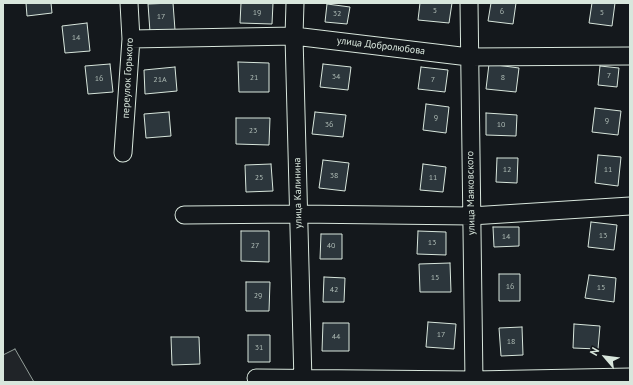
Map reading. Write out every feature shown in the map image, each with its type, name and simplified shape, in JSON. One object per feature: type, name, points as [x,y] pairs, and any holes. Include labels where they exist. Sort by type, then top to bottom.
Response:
[{"type":"street","name":"переулок Горького","points":[[123,153],[131,39],[129,3]]},
{"type":"street","name":"улица Калинина","points":[[295,3],[294,36],[303,380]]},
{"type":"street","name":"улица Маяковского","points":[[469,3],[474,381]]},
{"type":"street","name":"улица Добролюбова","points":[[131,39],[294,36],[469,56],[630,56]]},
{"type":"street","points":[[184,215],[298,214],[471,216],[630,206]]},
{"type":"street","points":[[256,378],[303,380],[474,381],[630,376]]},
{"type":"shaded area","points":[[15,349],[34,382],[3,382],[3,355]]},
{"type":"building","points":[[26,3],[51,3],[52,13],[27,16]]},
{"type":"building","points":[[173,3],[175,30],[150,32],[148,4]]},
{"type":"building","points":[[241,3],[273,3],[272,24],[240,23]]},
{"type":"building","points":[[420,3],[452,3],[449,23],[418,20]]},
{"type":"building","points":[[491,3],[516,3],[513,24],[488,21]]},
{"type":"building","points":[[592,3],[615,3],[612,26],[589,23]]},
{"type":"building","points":[[327,4],[350,7],[347,24],[325,22]]},
{"type":"building","points":[[87,23],[90,51],[65,53],[62,26]]},
{"type":"building","points":[[238,62],[269,63],[269,92],[239,92]]},
{"type":"building","points":[[110,64],[113,92],[88,94],[85,66]]},
{"type":"building","points":[[323,64],[351,67],[348,90],[320,87]]},
{"type":"building","points":[[489,64],[519,68],[516,92],[486,89]]},
{"type":"building","points":[[600,66],[619,68],[617,87],[598,85]]},
{"type":"building","points":[[175,67],[177,91],[145,94],[144,70]]},
{"type":"building","points":[[421,67],[448,70],[445,92],[418,89]]},
{"type":"building","points":[[426,104],[449,107],[446,133],[423,130]]},
{"type":"building","points":[[595,108],[621,111],[618,135],[592,132]]},
{"type":"building","points":[[169,112],[171,136],[146,138],[144,114]]},
{"type":"building","points":[[315,112],[346,115],[343,137],[312,134]]},
{"type":"building","points":[[486,113],[517,115],[516,136],[486,135]]},
{"type":"building","points":[[236,118],[270,118],[269,145],[236,144]]},
{"type":"building","points":[[598,155],[621,157],[618,186],[595,183]]},
{"type":"building","points":[[497,158],[518,158],[517,183],[496,182]]},
{"type":"building","points":[[323,160],[349,163],[345,191],[319,188]]},
{"type":"building","points":[[271,164],[273,191],[246,192],[245,165]]},
{"type":"building","points":[[423,164],[446,167],[443,192],[420,190]]},
{"type":"building","points":[[591,222],[617,225],[614,250],[588,247]]},
{"type":"building","points":[[493,227],[519,227],[519,246],[494,247]]},
{"type":"building","points":[[241,231],[269,231],[269,262],[241,261]]},
{"type":"building","points":[[418,231],[446,232],[446,255],[417,254]]},
{"type":"building","points":[[321,234],[342,234],[342,259],[320,259]]},
{"type":"building","points":[[450,263],[451,292],[420,292],[419,264]]},
{"type":"building","points":[[499,274],[520,274],[520,301],[499,301]]},
{"type":"building","points":[[589,275],[616,278],[614,302],[585,298]]},
{"type":"building","points":[[324,277],[345,278],[344,302],[323,302]]},
{"type":"building","points":[[246,282],[270,282],[269,311],[246,311]]},
{"type":"building","points":[[428,322],[456,324],[454,349],[426,347]]},
{"type":"building","points":[[323,323],[349,323],[349,351],[322,351]]},
{"type":"building","points":[[574,324],[600,326],[598,349],[573,348]]},
{"type":"building","points":[[522,327],[523,355],[501,356],[499,328]]},
{"type":"building","points":[[248,335],[270,335],[270,362],[248,362]]},
{"type":"building","points":[[171,337],[199,337],[200,364],[172,365]]}]
